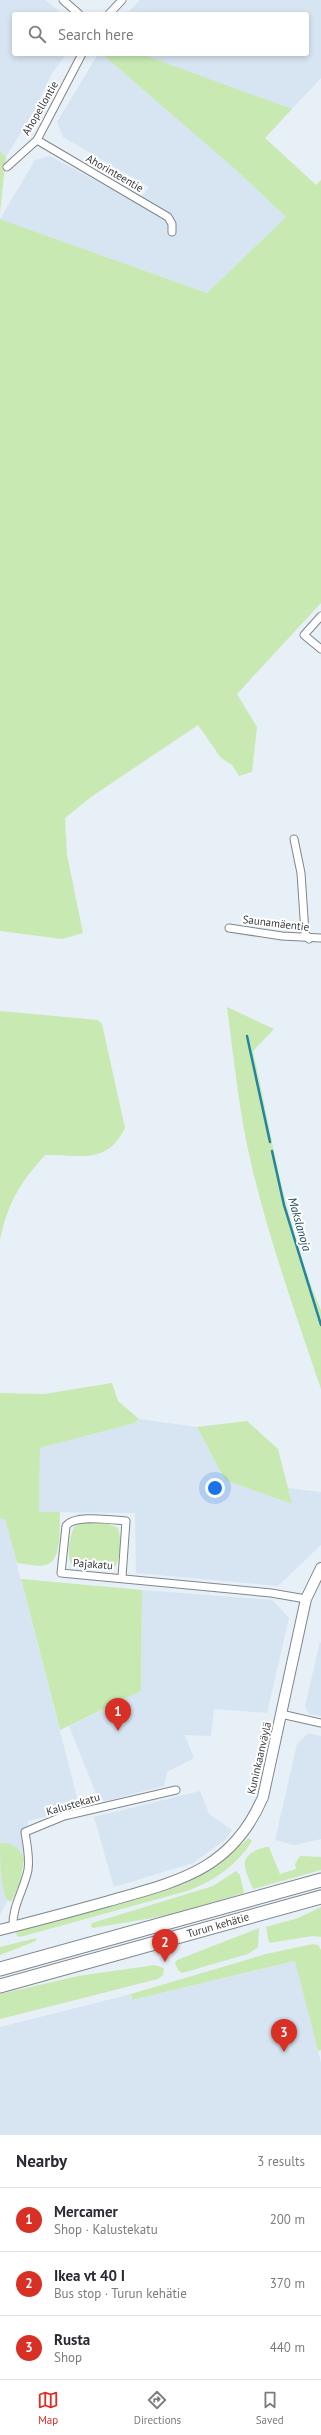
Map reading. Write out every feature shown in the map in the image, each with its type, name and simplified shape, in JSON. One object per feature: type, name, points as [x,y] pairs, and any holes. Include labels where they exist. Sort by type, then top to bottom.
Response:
[{"type":"highway","name":"Turun kehätie","points":[[0,1969],[321,1880]]},
{"type":"highway","name":"Turun kehätie","points":[[0,1986],[321,1897]]},
{"type":"street","points":[[63,0],[77,12]]},
{"type":"street","points":[[111,12],[122,0]]},
{"type":"street","name":"Ahopellontie","points":[[7,167],[37,140],[81,56]]},
{"type":"street","name":"Ahorinteentie","points":[[37,140],[168,217],[172,224],[172,232]]},
{"type":"street","points":[[321,616],[304,635],[321,648]]},
{"type":"street","points":[[294,839],[301,873],[305,933],[309,939]]},
{"type":"street","name":"Saunamäentie","points":[[229,928],[309,939],[321,938]]},
{"type":"street","name":"Pajakatu","points":[[122,1577],[126,1521],[76,1519],[68,1522],[66,1526],[61,1573],[122,1577],[166,1584],[271,1593],[306,1599]]},
{"type":"street","name":"Kuninkaanväylä","points":[[0,1930],[179,1880],[197,1872],[223,1854],[244,1832],[263,1797],[306,1599],[321,1568]]},
{"type":"street","points":[[281,1714],[321,1723]]},
{"type":"street","name":"Kalustekatu","points":[[13,1927],[12,1914],[28,1870],[29,1861],[25,1832],[64,1816],[176,1790]]},
{"type":"shaded area","points":[[0,0],[45,0],[60,12],[12,12],[12,56],[65,56],[51,75],[35,109],[6,157],[0,151]]},
{"type":"shaded area","points":[[140,0],[321,0],[321,78],[235,169],[286,217],[207,293],[0,219],[35,160],[50,156],[137,203],[149,187],[63,137],[57,122],[97,56],[309,56],[309,12],[129,12]]},
{"type":"shaded area","points":[[139,1419],[197,1427],[225,1480],[292,1504],[288,1488],[321,1492],[321,1545],[278,1586],[136,1573],[135,1513],[39,1512],[40,1448],[135,1423]]},
{"type":"shaded area","points":[[5,1518],[78,1801],[73,1809],[28,1821],[21,1874],[0,1915],[0,1519]]},
{"type":"shaded area","points":[[142,1590],[272,1600],[289,1618],[267,1713],[214,1709],[211,1736],[185,1735],[194,1758],[167,1772],[164,1786],[105,1801],[97,1796],[69,1726],[141,1691]]},
{"type":"shaded area","points":[[320,1642],[321,1716],[309,1714],[305,1706]]},
{"type":"shaded area","points":[[308,1733],[321,1736],[321,1839],[294,1845],[275,1840],[297,1744]]},
{"type":"shaded area","points":[[200,1791],[209,1814],[232,1830],[225,1840],[193,1863],[114,1887],[94,1817]]},
{"type":"shaded area","points":[[296,1961],[321,2063],[321,2135],[0,2135],[0,2027],[131,1994],[132,2000]]},
{"type":"green space","points":[[104,56],[146,56],[292,109],[265,138],[316,185],[321,180],[321,603],[237,694],[257,727],[252,772],[239,776],[232,765],[221,758],[198,725],[91,797],[65,818],[67,855],[83,933],[62,939],[0,931],[0,219],[207,293],[286,217],[235,169]]},
{"type":"green space","points":[[0,151],[6,157],[0,213]]},
{"type":"green space","points":[[227,1007],[274,1029],[253,1051],[289,1215],[298,1247],[321,1310],[321,1389],[274,1249],[258,1192],[240,1105]]},
{"type":"green space","points":[[0,1011],[98,1020],[102,1024],[125,1128],[118,1140],[110,1148],[101,1153],[81,1156],[45,1155],[16,1194],[7,1215],[0,1240]]},
{"type":"green space","points":[[112,1383],[118,1401],[139,1419],[135,1423],[40,1448],[39,1512],[60,1512],[59,1543],[55,1558],[45,1565],[35,1566],[17,1563],[5,1519],[0,1519],[0,1393],[44,1394]]},
{"type":"green space","points":[[247,1421],[278,1449],[292,1504],[225,1480],[197,1427]]},
{"type":"green space","points":[[82,1522],[107,1523],[118,1528],[120,1548],[119,1558],[115,1567],[104,1570],[93,1570],[72,1566],[69,1556],[71,1537],[74,1527]]},
{"type":"green space","points":[[21,1579],[142,1590],[141,1691],[60,1730]]},
{"type":"green space","points":[[249,1838],[252,1841],[232,1865],[224,1872],[197,1887],[20,1937],[17,1936],[16,1932],[185,1884],[218,1865]]},
{"type":"green space","points":[[0,1843],[15,1846],[24,1859],[20,1883],[11,1902],[7,1899],[3,1886]]},
{"type":"green space","points":[[269,1847],[280,1874],[296,1869],[295,1864],[300,1856],[321,1857],[321,1870],[253,1889],[245,1868],[246,1858],[256,1850]]},
{"type":"green space","points":[[236,1871],[240,1875],[244,1893],[170,1915],[93,1928],[91,1926],[92,1923],[213,1886]]},
{"type":"green space","points":[[321,1907],[321,1937],[313,1936],[269,1943],[266,1927],[298,1918]]},
{"type":"green space","points":[[259,1928],[258,1947],[248,1954],[182,1973],[178,1970],[175,1963],[177,1960]]},
{"type":"green space","points":[[36,1938],[36,1941],[0,1955],[0,1947]]},
{"type":"green space","points":[[313,1944],[318,1945],[321,1950],[321,2050],[318,2051],[295,1961],[132,2000],[131,1994],[266,1954]]},
{"type":"green space","points":[[155,1965],[164,1968],[163,1975],[158,1979],[0,2019],[0,1994],[78,1976]]},
{"type":"waterway","name":"Makslanoja","points":[[247,1036],[270,1142]]},
{"type":"waterway","name":"Makslanoja","points":[[272,1151],[284,1205],[321,1325]]},
{"type":"place","name":"Mercamer","points":[[118,1731]]},
{"type":"place","name":"Ikea vt 40 I","points":[[165,1962]]},
{"type":"place","name":"Rusta","points":[[284,2052]]}]
